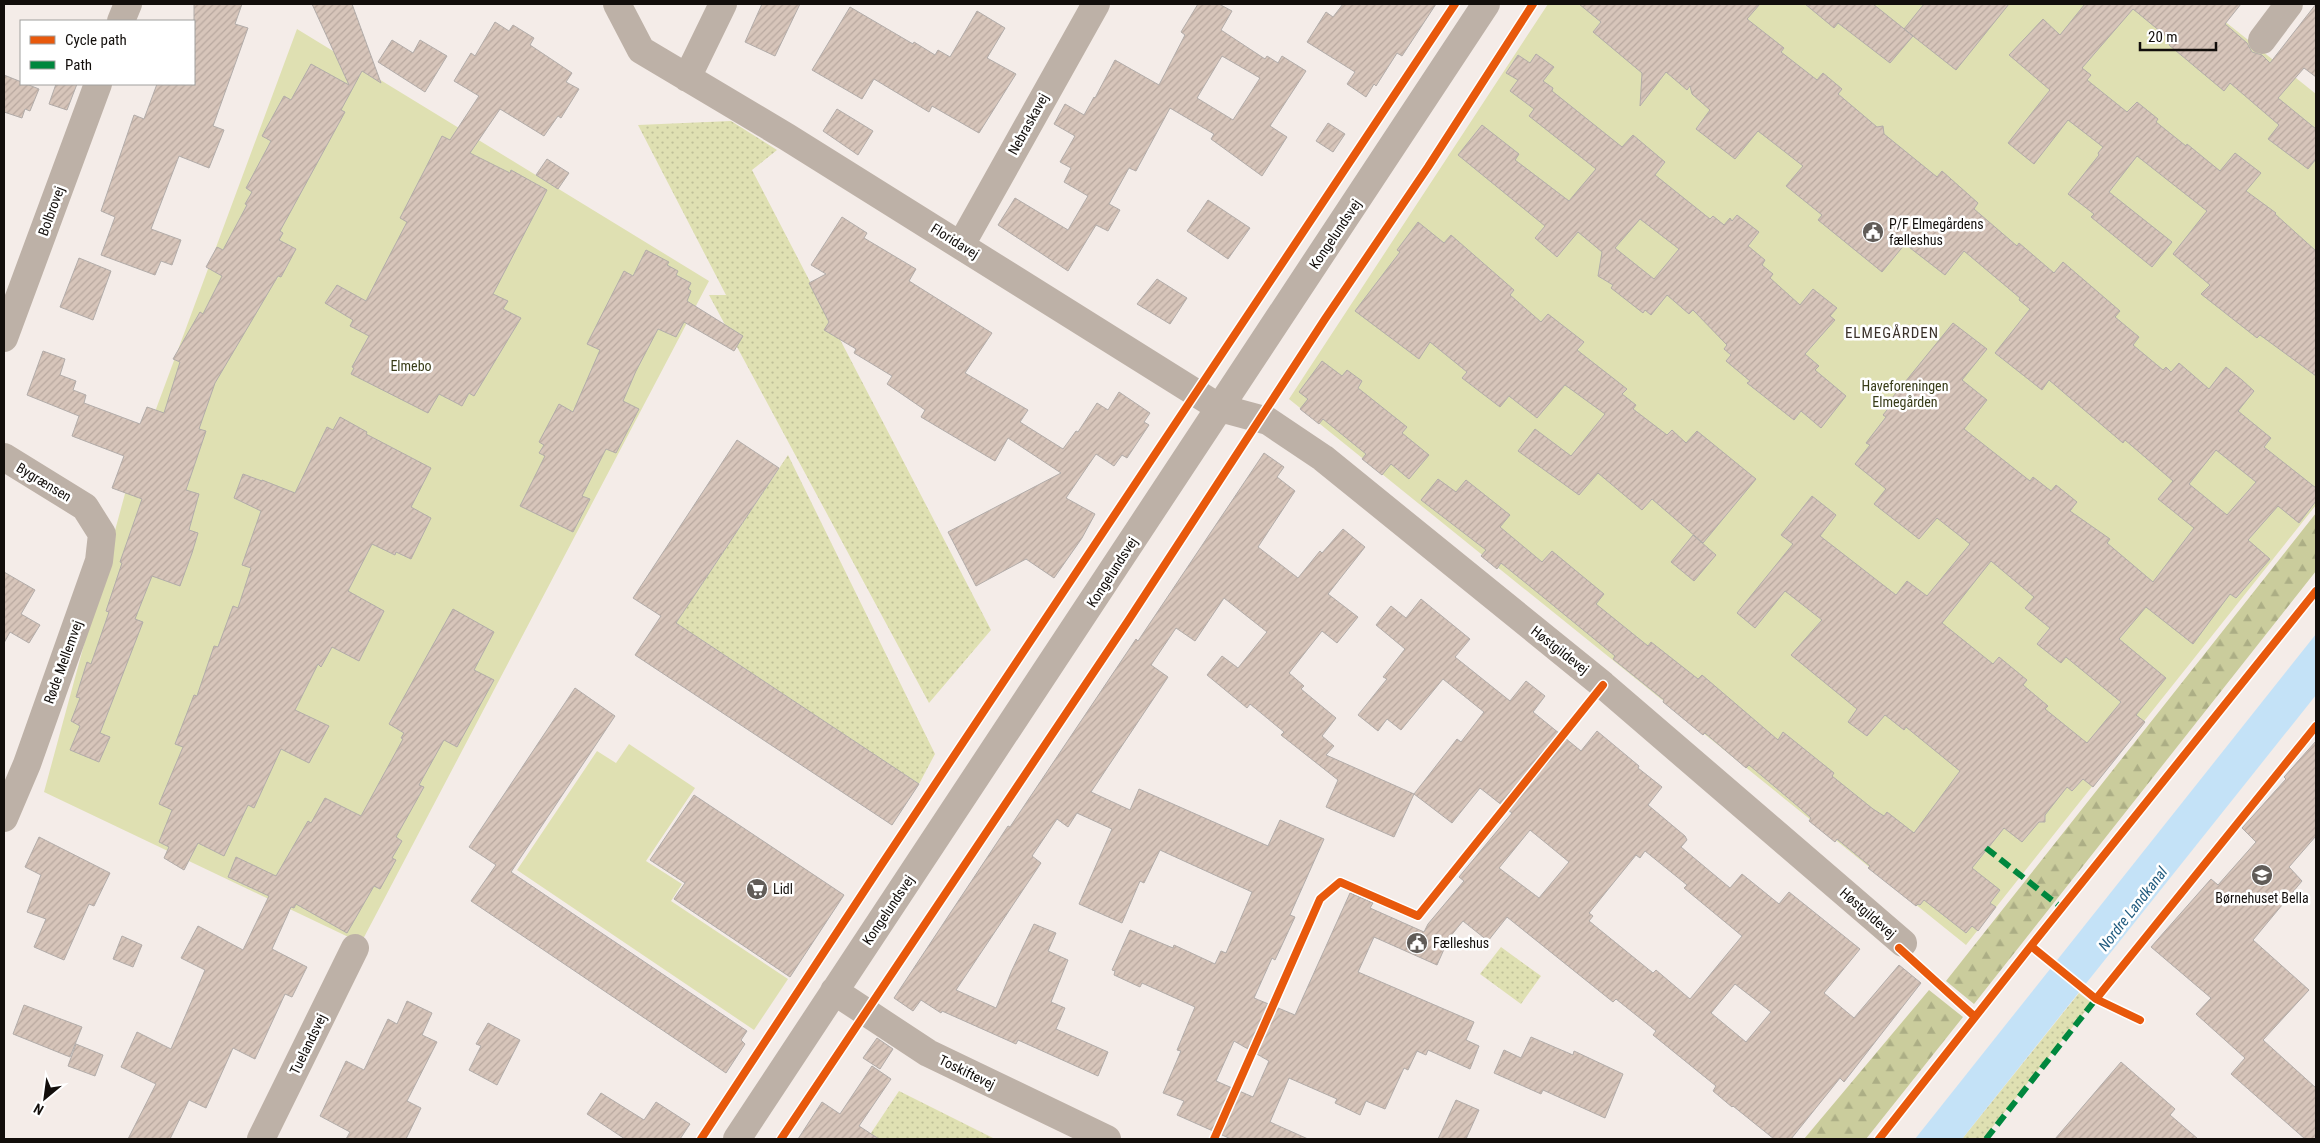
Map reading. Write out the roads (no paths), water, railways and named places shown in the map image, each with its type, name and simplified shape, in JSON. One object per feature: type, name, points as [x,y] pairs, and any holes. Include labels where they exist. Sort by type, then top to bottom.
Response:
[{"type":"street","points":[[121,20],[128,4]]},
{"type":"street","name":"Floridavej","points":[[617,4],[641,50],[787,137],[1220,408]]},
{"type":"street","points":[[687,78],[723,4]]},
{"type":"street","name":"Nebraskavej","points":[[961,245],[1096,4]]},
{"type":"street","name":"Kongelundsvej","points":[[736,1139],[1486,4]]},
{"type":"street","points":[[2262,40],[2289,4]]},
{"type":"street","name":"Bolbrovej","points":[[4,338],[98,85]]},
{"type":"street","name":"Høstgildevej","points":[[1220,408],[1268,421],[1323,458],[1603,685],[1903,943]]},
{"type":"street","name":"Bygrænsen","points":[[4,457],[85,507]]},
{"type":"street","name":"Røde Mellemvej","points":[[4,818],[27,764],[99,560],[102,534],[85,507]]},
{"type":"street","name":"Tuelandsvej","points":[[261,1139],[354,948]]},
{"type":"street","name":"Toskiftevej","points":[[834,992],[928,1052],[1107,1139]]},
{"type":"water","name":"Nordre Landkanal","points":[[2316,634],[2316,695],[1962,1139],[1915,1139]]},
{"type":"place","name":"P/F Elmegårdens fælleshus","points":[[1873,232]]},
{"type":"place","name":"Børnehuset Bella","points":[[2262,875]]},
{"type":"place","name":"Lidl","points":[[757,889]]},
{"type":"place","name":"Fælleshus","points":[[1417,943]]},
{"type":"district","name":"ELMEGÅRDEN","points":[[1892,333]]},
{"type":"park label","name":"Elmebo","points":[[411,366]]},
{"type":"park label","name":"Haveforeningen Elmegården","points":[[1905,394]]}]
